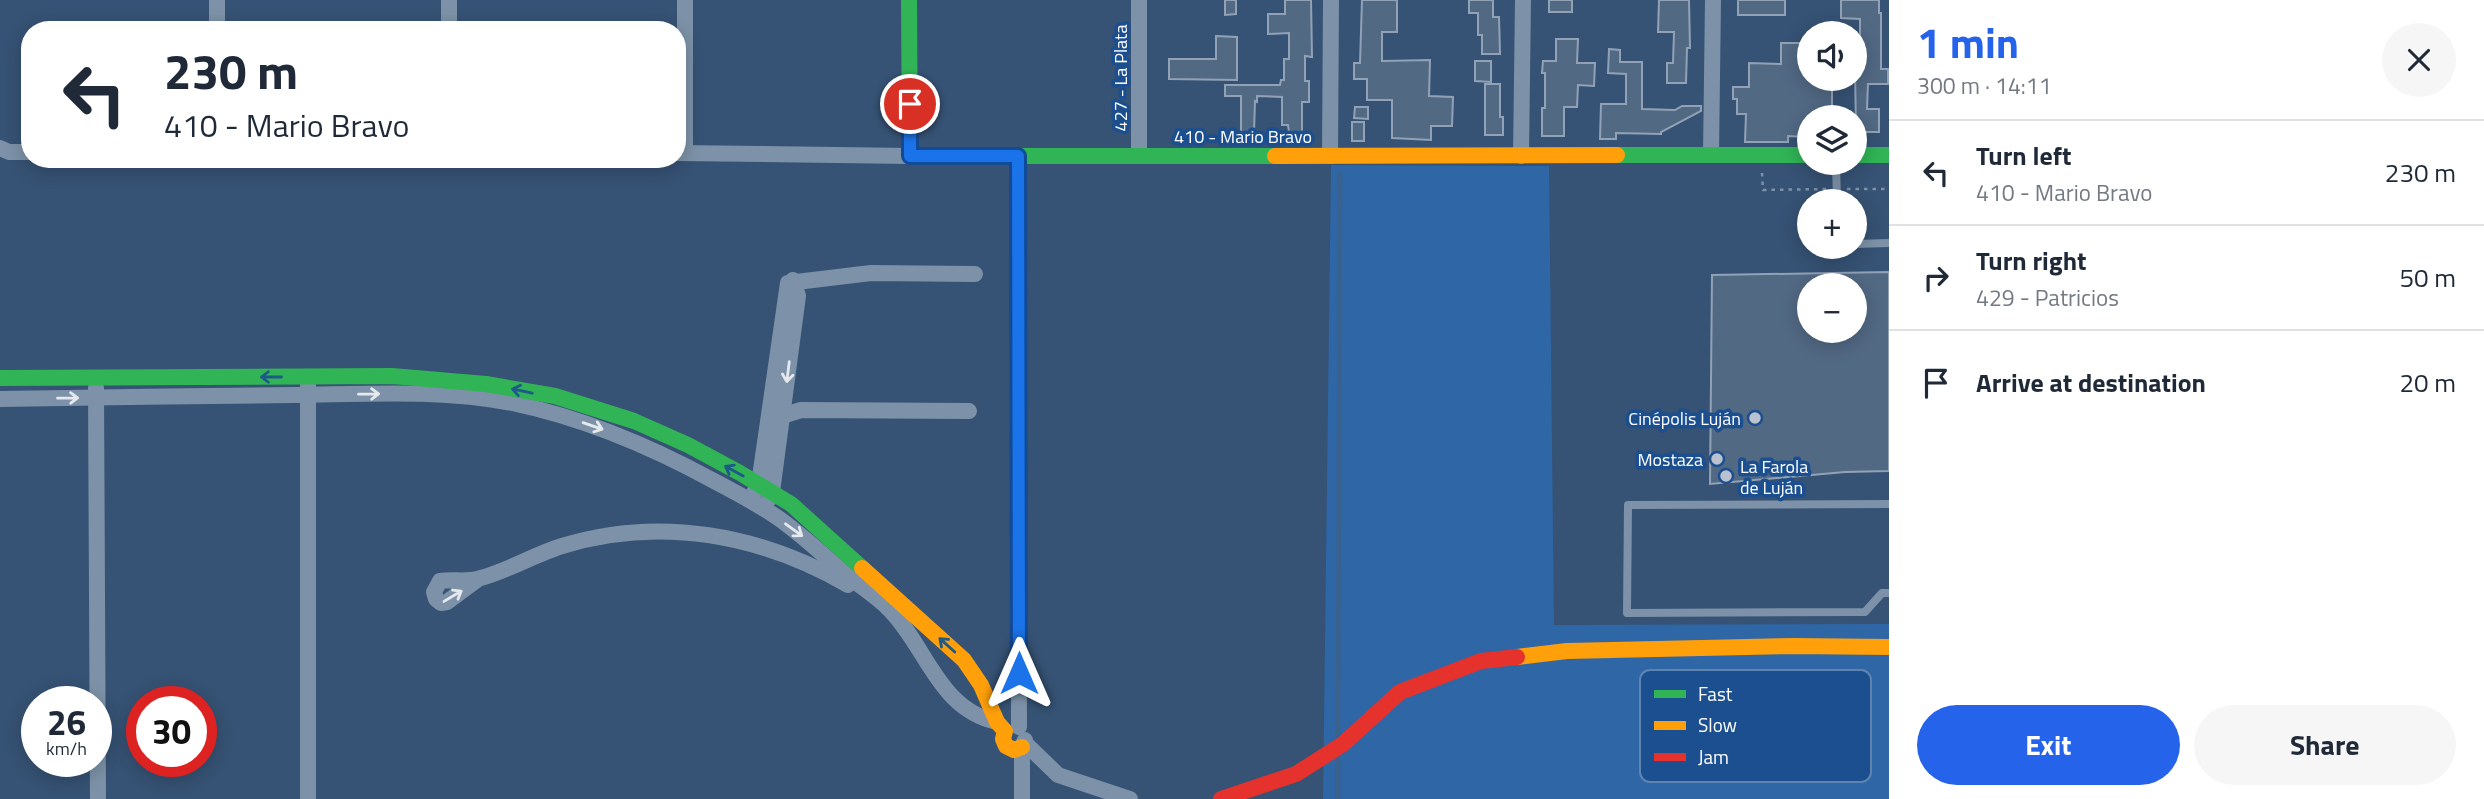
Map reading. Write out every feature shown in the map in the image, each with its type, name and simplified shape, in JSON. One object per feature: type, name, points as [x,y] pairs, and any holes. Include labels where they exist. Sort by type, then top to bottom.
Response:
[{"type":"street","points":[[217,0],[217,21]]},
{"type":"street","points":[[449,0],[449,21]]},
{"type":"street","points":[[684,21],[685,0]]},
{"type":"street","points":[[909,0],[910,156]]},
{"type":"street","name":"427 - La Plata","points":[[1139,0],[1139,156]]},
{"type":"street","points":[[1330,156],[1331,0]]},
{"type":"street","points":[[1521,156],[1523,0]]},
{"type":"street","points":[[1711,155],[1713,0]]},
{"type":"street","points":[[0,148],[9,152],[21,152]]},
{"type":"street","name":"410 - Mario Bravo","points":[[686,153],[910,156],[1797,155]]},
{"type":"street","points":[[1867,155],[1889,155]]},
{"type":"street","points":[[1018,156],[1007,726],[1003,739],[1006,746],[1014,750],[1023,745]]},
{"type":"street","points":[[757,505],[766,488],[785,291],[788,283],[793,280],[870,273],[975,274]]},
{"type":"street","points":[[95,377],[98,799]]},
{"type":"street","points":[[308,377],[308,799]]},
{"type":"street","points":[[0,378],[445,378],[501,386],[576,402],[638,423],[696,450],[791,504],[893,605],[931,671],[947,693],[962,708],[983,719],[1007,726]]},
{"type":"street","points":[[0,399],[408,393],[511,403],[569,418],[629,438],[757,505],[802,535],[964,660],[1007,726]]},
{"type":"street","points":[[775,415],[802,410],[969,411]]},
{"type":"street","points":[[478,579],[559,547],[596,537],[640,531],[679,531],[754,544],[789,555],[893,605]]},
{"type":"street","points":[[1221,799],[1296,774],[1338,747],[1400,692],[1482,662],[1567,651],[1793,646],[1889,647]]},
{"type":"street","points":[[1022,799],[1023,745]]},
{"type":"street","points":[[1023,745],[1058,775],[1130,799]]},
{"type":"lane","points":[[1867,244],[1889,243]]},
{"type":"lane","points":[[1889,504],[1628,505],[1627,613],[1865,612],[1882,593],[1889,593]]},
{"type":"shaded area","points":[[1331,165],[1549,166],[1554,625],[1889,624],[1889,799],[1323,799]]},
{"type":"building","points":[[1225,0],[1236,0],[1236,14],[1225,15]]},
{"type":"building","points":[[1285,0],[1311,0],[1312,57],[1305,56],[1305,81],[1309,81],[1309,102],[1302,102],[1302,139],[1290,138],[1288,125],[1282,125],[1282,97],[1257,96],[1254,132],[1241,132],[1241,96],[1225,96],[1225,85],[1280,85],[1281,80],[1284,80],[1284,59],[1289,59],[1289,33],[1268,34],[1268,14],[1285,14]]},
{"type":"building","points":[[1362,0],[1397,0],[1397,32],[1382,32],[1382,61],[1430,60],[1429,96],[1453,97],[1452,126],[1431,126],[1431,140],[1392,138],[1392,100],[1367,100],[1367,79],[1354,79],[1354,63],[1360,63]]},
{"type":"building","points":[[1469,0],[1493,0],[1493,17],[1499,17],[1500,54],[1482,54],[1482,35],[1478,35],[1478,13],[1469,13]]},
{"type":"building","points":[[1549,0],[1572,0],[1572,12],[1549,12]]},
{"type":"building","points":[[1659,0],[1689,0],[1690,48],[1687,48],[1686,83],[1667,83],[1667,63],[1673,63],[1674,32],[1658,32]]},
{"type":"building","points":[[1738,0],[1785,0],[1785,15],[1738,15]]},
{"type":"building","points":[[1841,0],[1879,0],[1881,69],[1888,69],[1888,84],[1868,84],[1867,109],[1867,105],[1856,105],[1855,91],[1867,91],[1867,21],[1841,18]]},
{"type":"building","points":[[1216,36],[1237,37],[1237,80],[1169,79],[1169,59],[1216,59]]},
{"type":"building","points":[[1556,39],[1578,39],[1577,63],[1595,63],[1594,86],[1578,85],[1577,107],[1564,107],[1564,136],[1542,136],[1542,108],[1545,108],[1543,61],[1556,61]]},
{"type":"building","points":[[1781,43],[1797,43],[1797,91],[1832,91],[1832,105],[1797,105],[1797,136],[1788,136],[1788,142],[1745,142],[1746,114],[1737,114],[1737,99],[1733,99],[1733,87],[1749,87],[1749,63],[1781,64]]},
{"type":"building","points":[[1609,49],[1620,50],[1620,62],[1642,62],[1642,109],[1675,110],[1682,106],[1701,106],[1701,111],[1661,134],[1616,133],[1616,139],[1600,139],[1601,104],[1626,104],[1626,74],[1608,73]]},
{"type":"building","points":[[1475,61],[1491,61],[1491,82],[1475,81]]},
{"type":"building","points":[[1485,84],[1500,84],[1503,135],[1485,135]]},
{"type":"building","points":[[1355,107],[1368,107],[1368,119],[1354,118]]},
{"type":"building","points":[[1867,109],[1879,109],[1879,132],[1867,132]]},
{"type":"building","points":[[1352,122],[1364,122],[1364,141],[1352,141]]},
{"type":"building","points":[[1889,272],[1889,471],[1845,472],[1710,484],[1712,275],[1797,274],[1797,343],[1867,343],[1867,273],[1830,273]]},
{"type":"waterway","points":[[1338,740],[1340,174]]},
{"type":"waterway","points":[[1338,756],[1338,799]]},
{"type":"traffic: fast","points":[[909,0],[910,156],[1275,156]]},
{"type":"traffic: fast","points":[[1617,155],[1797,155]]},
{"type":"traffic: fast","points":[[1867,155],[1889,155]]},
{"type":"traffic: fast","points":[[0,378],[392,376],[486,384],[555,396],[634,421],[688,445],[740,473],[791,504],[862,568]]},
{"type":"traffic: slow","points":[[1275,156],[1617,155]]},
{"type":"traffic: slow","points":[[862,568],[964,660],[981,685],[997,722],[1005,731],[1003,739],[1006,746],[1014,750],[1022,747]]},
{"type":"traffic: slow","points":[[1517,657],[1567,651],[1793,646],[1889,647]]},
{"type":"traffic: jam","points":[[1221,799],[1296,774],[1343,744],[1400,692],[1481,661],[1517,657]]},
{"type":"place","name":"Cinépolis Luján","points":[[1755,418]]},
{"type":"place","name":"Mostaza","points":[[1717,459]]},
{"type":"place","name":"La Farola de Luján","points":[[1726,476]]},
{"type":"route","points":[[910,104],[910,156],[1018,156],[1019,673]]}]
